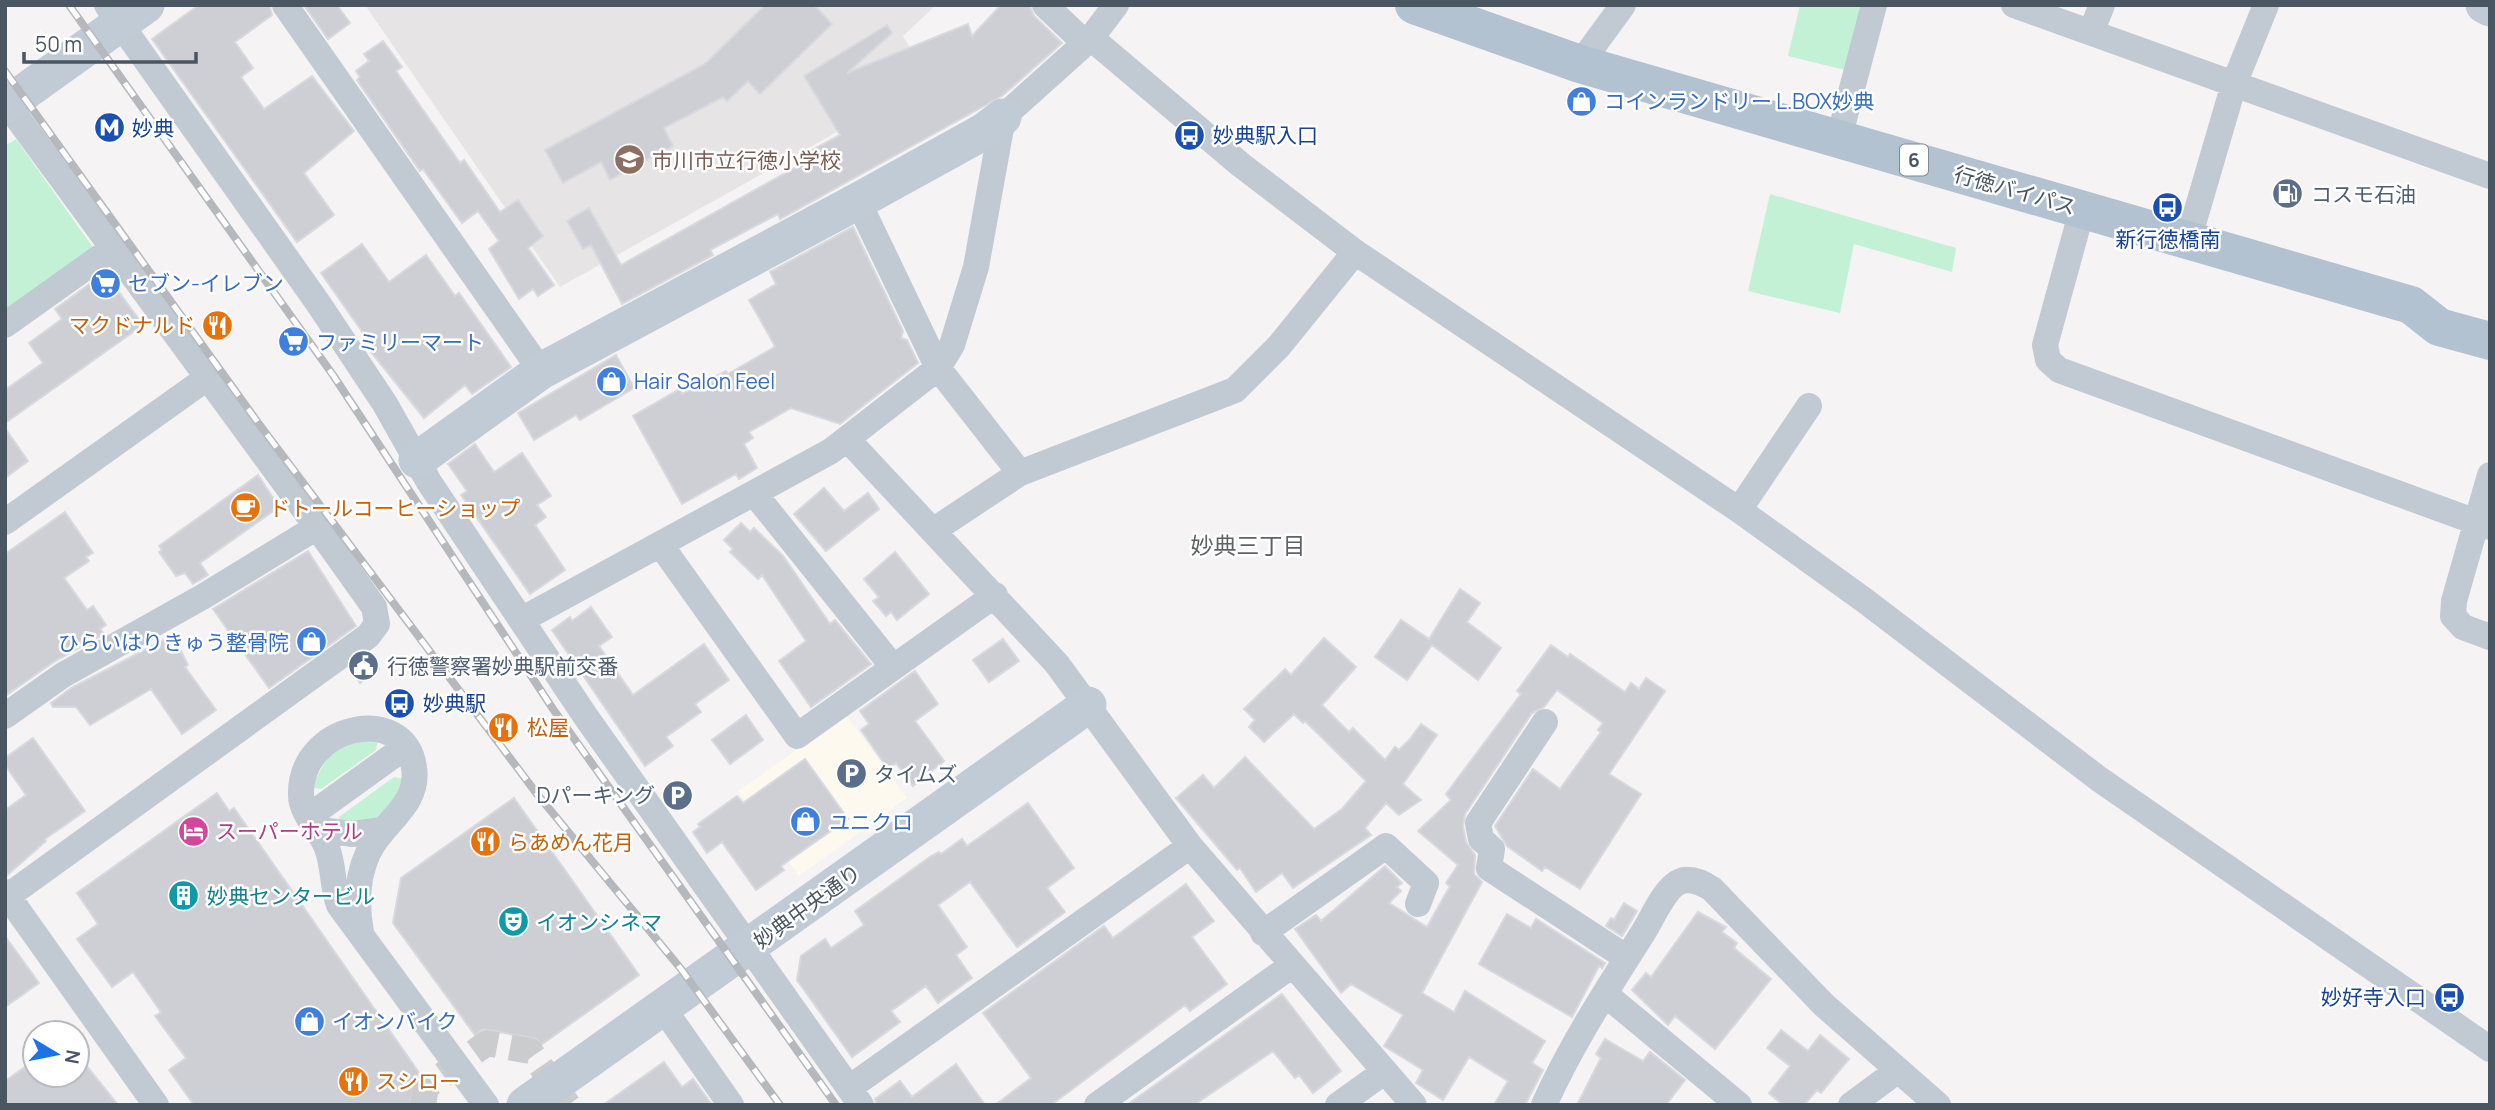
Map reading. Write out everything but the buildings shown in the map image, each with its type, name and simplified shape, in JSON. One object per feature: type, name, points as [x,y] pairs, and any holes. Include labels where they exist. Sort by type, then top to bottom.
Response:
[{"type":"main road","name":"行徳バイパス","points":[[1414,5],[1580,64],[2188,242],[2417,307],[2444,302],[2490,315]]},
{"type":"main road","name":"行徳バイパス","points":[[2417,307],[2439,327],[2490,341]]},
{"type":"street","points":[[285,5],[541,371]]},
{"type":"street","points":[[1045,5],[1241,165],[1355,252],[1739,510],[1864,600],[2099,779],[2490,1049]]},
{"type":"street","points":[[417,460],[541,371],[983,132],[1088,41],[1116,5]]},
{"type":"street","points":[[1580,64],[1623,5]]},
{"type":"street","points":[[1839,138],[1874,5]]},
{"type":"street","points":[[2014,5],[2490,176]]},
{"type":"street","points":[[2091,32],[2102,5]]},
{"type":"street","points":[[2188,242],[2234,84],[2266,5]]},
{"type":"street","points":[[2484,5],[2490,8]]},
{"type":"street","points":[[156,1105],[6,894],[368,636],[377,624],[374,607],[317,527],[6,104],[124,12],[385,404],[417,460],[520,620],[748,948],[855,1096],[1190,846]]},
{"type":"street","points":[[520,620],[754,493],[847,439],[938,368],[952,345],[976,267],[1003,117]]},
{"type":"street","points":[[858,201],[938,368],[1020,473]]},
{"type":"street","points":[[2082,210],[2045,345],[2048,360],[2059,370],[2483,525]]},
{"type":"street","points":[[5,325],[113,248]]},
{"type":"street","points":[[934,530],[1020,473],[1235,390],[1279,346],[1355,252]]},
{"type":"street","points":[[5,522],[207,378]]},
{"type":"street","points":[[1739,510],[1809,406]]},
{"type":"street","points":[[847,439],[995,595],[1088,705],[1190,846],[1291,966],[1415,1105]]},
{"type":"street","points":[[2490,475],[2483,525],[2454,601],[2453,616],[2463,627],[2490,637]]},
{"type":"street","points":[[754,493],[893,667]]},
{"type":"street","points":[[5,716],[63,675],[204,596],[317,527]]},
{"type":"street","points":[[660,544],[797,736],[995,595]]},
{"type":"street","name":"妙典中央通り","points":[[525,1105],[1088,705]]},
{"type":"street","points":[[1545,722],[1478,823],[1481,839],[1492,849],[1489,868],[1627,958]]},
{"type":"street","points":[[361,932],[356,904],[360,876],[368,852],[409,800],[414,783],[414,765],[405,747],[389,733],[351,729],[331,738],[307,765],[301,797],[312,823],[327,846],[333,889],[339,905],[486,1105]]},
{"type":"street","points":[[312,823],[405,747]]},
{"type":"street","points":[[312,823],[351,834],[383,830]]},
{"type":"street","points":[[1263,933],[1386,846],[1426,883],[1419,904]]},
{"type":"street","points":[[1544,1105],[1565,1059],[1627,958],[1673,886],[1686,879],[1700,881],[1712,889],[1824,1005],[1938,1105]]},
{"type":"street","points":[[1097,1105],[1291,966]]},
{"type":"street","points":[[1605,994],[1739,1105]]},
{"type":"street","points":[[663,1008],[731,1105]]},
{"type":"street","points":[[1851,1105],[1897,1071]]},
{"type":"street","points":[[1338,1105],[1384,1072]]},
{"type":"shaded area","name":"市川市立行徳小学校","points":[[365,5],[936,5],[903,36],[927,77],[828,137],[560,287]]},
{"type":"shaded area","points":[[846,715],[907,798],[799,876],[738,791]]},
{"type":"green space","points":[[1800,5],[1865,5],[1849,71],[1788,56]]},
{"type":"green space","points":[[16,139],[94,249],[5,312],[5,146]]},
{"type":"green space","points":[[1770,194],[1956,248],[1952,272],[1854,244],[1840,313],[1748,291]]},
{"type":"green space","points":[[378,739],[376,750],[321,789],[311,787],[334,746]]},
{"type":"green space","points":[[394,777],[404,779],[384,818],[337,827],[339,817]]},
{"type":"tunnel","points":[[423,1105],[426,1087],[487,1043],[530,1051],[568,1105]]},
{"type":"railway","points":[[69,5],[333,375],[553,709],[836,1105]]},
{"type":"railway","points":[[5,71],[259,424],[537,794],[681,969],[780,1105]]},
{"type":"place","name":"コインランドリー L.BOX妙典","points":[[1581,101]]},
{"type":"place","name":"妙典","points":[[109,128]]},
{"type":"place","name":"妙典駅入口","points":[[1190,135]]},
{"type":"place","name":"市川市立行徳小学校","points":[[629,160]]},
{"type":"place","name":"コスモ石油","points":[[2288,194]]},
{"type":"place","name":"新行徳橋南","points":[[2168,207]]},
{"type":"place","name":"セブン-イレブン","points":[[105,283]]},
{"type":"place","name":"マクドナルド","points":[[218,325]]},
{"type":"place","name":"ファミリーマート","points":[[293,342]]},
{"type":"place","name":"Hair Salon Feel","points":[[611,381]]},
{"type":"place","name":"ドトールコーヒーショップ","points":[[246,508]]},
{"type":"place","name":"ひらいはりきゅう整骨院","points":[[312,642]]},
{"type":"place","name":"行徳警察署妙典駅前交番","points":[[364,666]]},
{"type":"place","name":"妙典駅","points":[[400,703]]},
{"type":"place","name":"松屋","points":[[504,727]]},
{"type":"place","name":"タイムズ","points":[[851,774]]},
{"type":"place","name":"Dパーキング","points":[[678,795]]},
{"type":"place","name":"ユニクロ","points":[[806,822]]},
{"type":"place","name":"スーパーホテル","points":[[193,831]]},
{"type":"place","name":"らあめん花月","points":[[485,842]]},
{"type":"place","name":"妙典センタービル","points":[[184,896]]},
{"type":"place","name":"イオンシネマ","points":[[513,922]]},
{"type":"place","name":"妙好寺入口","points":[[2449,997]]},
{"type":"place","name":"イオンバイク","points":[[309,1021]]},
{"type":"place","name":"スシロー","points":[[353,1081]]},
{"type":"district","name":"妙典三丁目","points":[[1248,545]]}]
